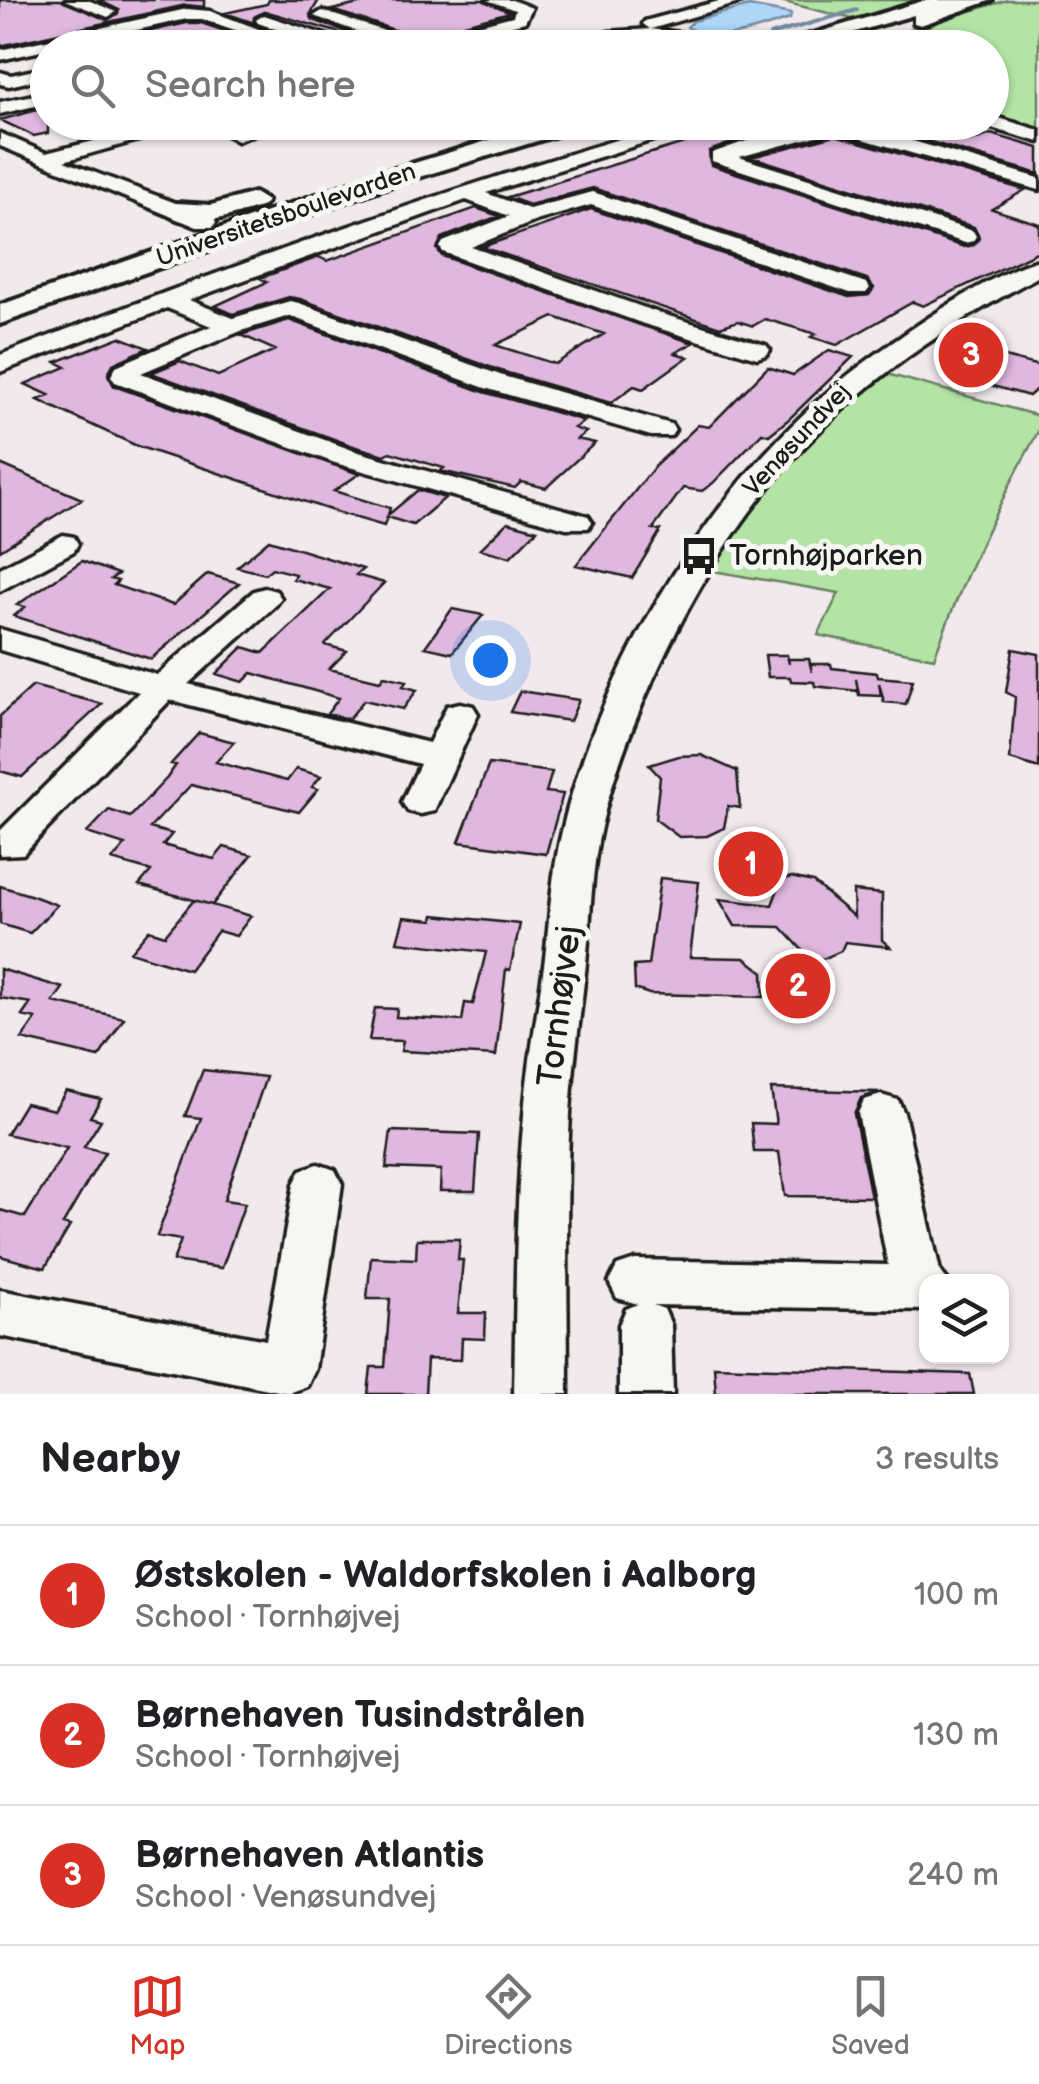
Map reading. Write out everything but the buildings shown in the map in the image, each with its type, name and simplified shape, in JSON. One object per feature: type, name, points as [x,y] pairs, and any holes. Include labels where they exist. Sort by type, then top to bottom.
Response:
[{"type":"main road","points":[[884,30],[983,0]]},
{"type":"main road","points":[[838,30],[940,2]]},
{"type":"main road","points":[[855,30],[940,2]]},
{"type":"main road","points":[[820,30],[893,14]]},
{"type":"main road","points":[[0,313],[224,211],[454,140]]},
{"type":"main road","name":"Universitetsboulevarden","points":[[0,293],[473,140]]},
{"type":"main road","name":"Universitetsboulevarden","points":[[198,226],[374,183],[515,140]]},
{"type":"street","points":[[70,20],[113,9],[74,0]]},
{"type":"street","points":[[206,0],[275,30]]},
{"type":"street","points":[[476,30],[519,19],[524,8],[496,0]]},
{"type":"street","points":[[674,0],[706,9]]},
{"type":"street","points":[[649,30],[652,24],[741,0]]},
{"type":"street","points":[[288,30],[322,12],[357,8]]},
{"type":"street","points":[[322,12],[371,30]]},
{"type":"street","points":[[121,30],[187,14],[204,14],[270,30]]},
{"type":"street","points":[[0,59],[30,52]]},
{"type":"street","points":[[0,59],[30,58]]},
{"type":"street","points":[[2,78],[30,64]]},
{"type":"street","points":[[2,78],[30,74]]},
{"type":"street","points":[[0,108],[30,101]]},
{"type":"street","points":[[1009,127],[1039,136]]},
{"type":"street","points":[[0,140],[44,160],[90,190],[198,226]]},
{"type":"street","points":[[44,160],[123,140]]},
{"type":"street","points":[[0,364],[167,298],[466,193],[641,140]]},
{"type":"street","points":[[770,140],[718,157],[964,236]]},
{"type":"street","points":[[885,140],[1039,184]]},
{"type":"street","points":[[466,193],[528,216]]},
{"type":"street","points":[[756,350],[637,314],[450,247],[528,216],[592,198],[858,288]]},
{"type":"street","name":"Venøsundvej","points":[[657,633],[698,556],[761,472],[827,402],[1039,267]]},
{"type":"street","points":[[167,298],[232,326]]},
{"type":"street","points":[[577,522],[345,457],[124,376],[125,371],[232,326],[290,308],[494,382],[660,430]]},
{"type":"street","points":[[0,581],[63,544]]},
{"type":"street","points":[[9,844],[163,688],[264,598]]},
{"type":"street","name":"Tornhøjvej","points":[[541,1394],[547,1115],[578,848],[604,754],[657,633]]},
{"type":"street","points":[[0,638],[163,688],[442,758]]},
{"type":"street","points":[[421,802],[460,714]]},
{"type":"street","points":[[881,1113],[919,1275]]},
{"type":"street","points":[[0,1313],[288,1369],[318,1184]]},
{"type":"street","points":[[646,1394],[640,1304],[919,1288]]},
{"type":"green space","points":[[776,0],[930,0],[852,19]]},
{"type":"green space","points":[[1007,0],[1039,0],[1039,129],[1009,121],[1009,30],[908,30]]},
{"type":"green space","points":[[880,372],[1039,416],[1039,430],[982,542],[934,658],[818,635],[839,593],[708,570],[795,448]]},
{"type":"water","points":[[749,6],[791,14],[790,19],[754,30],[692,30],[687,27],[693,21]]},
{"type":"waterway","points":[[787,30],[857,10]]},
{"type":"tunnel","points":[[155,0],[159,1]]},
{"type":"place","name":"Børnehaven Atlantis","points":[[971,355]]},
{"type":"place","name":"Tornhøjparken","points":[[699,556]]},
{"type":"place","name":"Østskolen - Waldorfskolen i Aalborg","points":[[751,864]]},
{"type":"place","name":"Børnehaven Tusindstrålen","points":[[798,986]]}]
